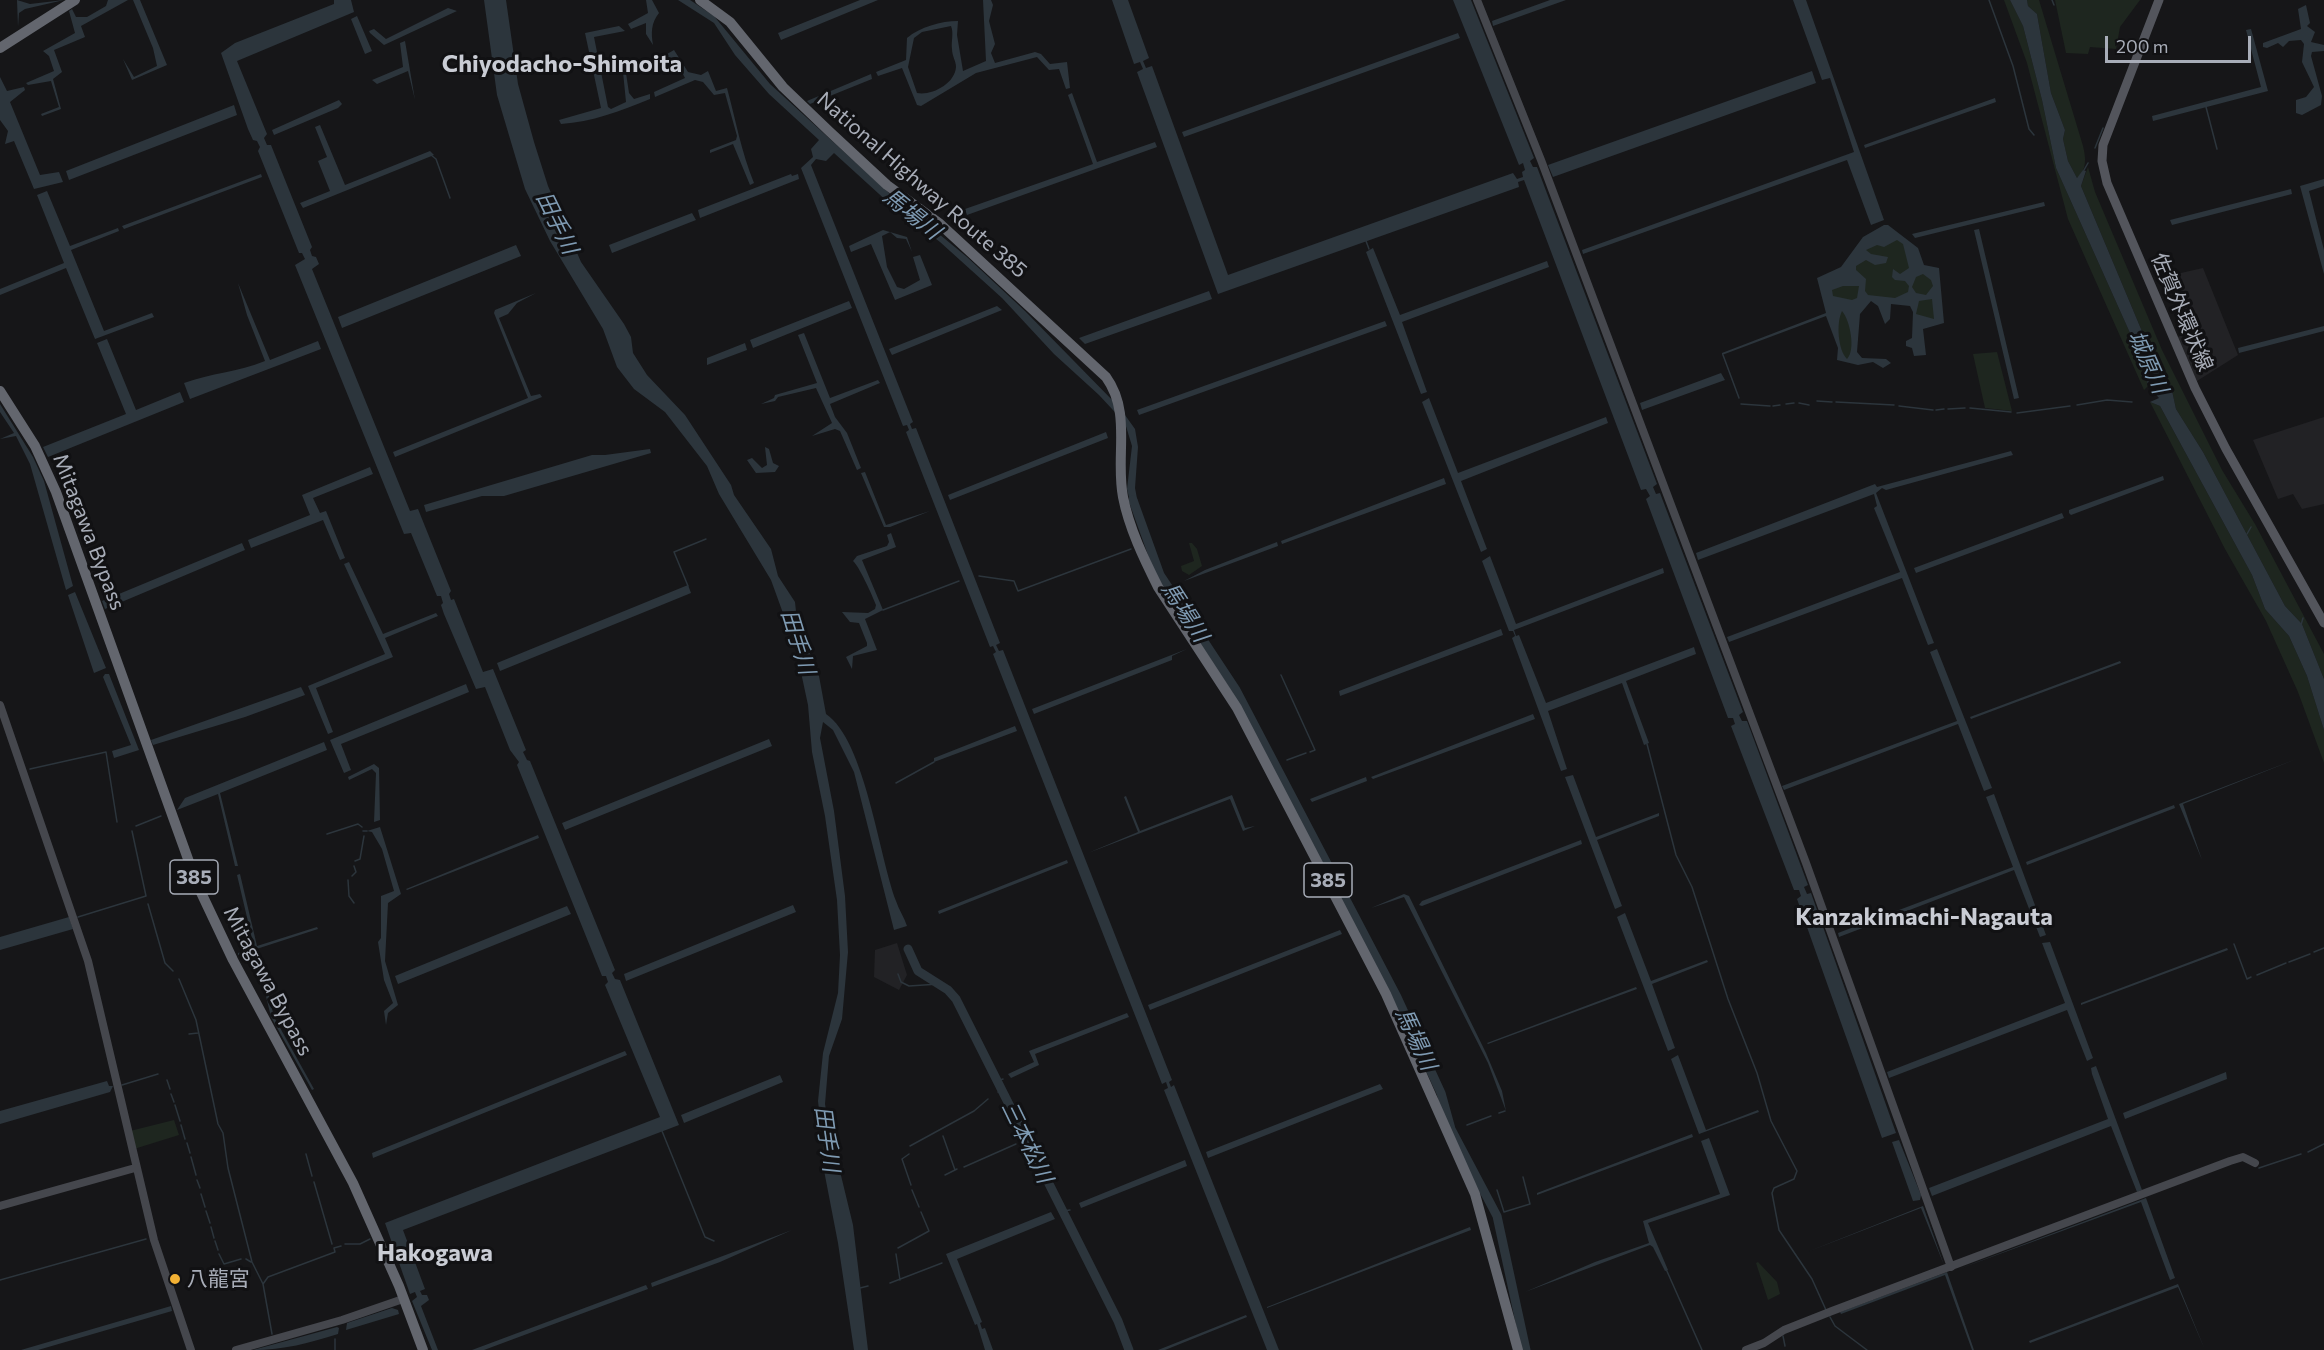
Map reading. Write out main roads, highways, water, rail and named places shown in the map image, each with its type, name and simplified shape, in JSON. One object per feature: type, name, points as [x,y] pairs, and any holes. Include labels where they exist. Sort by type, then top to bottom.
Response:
[{"type":"highway","points":[[0,48],[75,0]]},
{"type":"highway","name":"National Highway Route 385","points":[[700,0],[730,22],[783,87],[830,132],[887,185],[939,224],[1106,377],[1115,390],[1120,404],[1122,424],[1123,495],[1147,566],[1158,587],[1237,708],[1386,994],[1476,1194],[1518,1350]]},
{"type":"highway","name":"Mitagawa Bypass","points":[[0,391],[35,447],[56,492],[196,884],[233,960],[353,1183],[404,1299],[423,1350]]},
{"type":"main road","name":"佐賀外環状線","points":[[2159,0],[2103,145],[2102,161],[2107,183],[2195,388],[2226,449],[2324,623]]},
{"type":"water","points":[[17,0],[30,4],[64,0],[25,9],[19,13],[18,27]]},
{"type":"water","points":[[108,0],[128,0],[81,26],[85,37],[54,50],[62,72],[53,79],[61,109],[42,116],[41,114],[59,107],[51,81],[28,85],[26,83],[54,71],[49,56],[43,51],[75,33],[69,11],[72,9],[76,17],[87,17],[106,6]]},
{"type":"water","points":[[133,0],[140,0],[167,65],[132,80],[123,59],[134,77],[157,66],[153,48]]},
{"type":"water","points":[[334,0],[351,0],[354,12],[237,61],[267,134],[264,138],[267,145],[271,145],[312,247],[310,250],[312,256],[316,257],[319,264],[312,269],[410,511],[418,509],[451,591],[449,594],[451,600],[454,599],[483,672],[493,669],[526,750],[523,752],[530,761],[615,970],[612,973],[615,979],[620,980],[679,1125],[403,1230],[425,1289],[420,1291],[422,1295],[427,1295],[429,1300],[421,1306],[438,1350],[432,1350],[412,1301],[417,1297],[415,1292],[410,1294],[385,1223],[660,1117],[605,985],[608,982],[606,976],[602,976],[517,765],[519,762],[510,750],[485,687],[476,689],[444,614],[441,596],[437,596],[411,533],[404,534],[295,265],[305,259],[302,253],[299,253],[258,151],[260,147],[257,141],[253,140],[248,129],[221,53],[235,43],[334,4]]},
{"type":"water","name":"田手川","points":[[484,0],[506,0],[518,84],[534,142],[548,186],[581,262],[624,324],[631,337],[633,353],[647,375],[685,415],[731,485],[734,495],[771,549],[778,576],[795,602],[797,621],[819,676],[826,714],[840,728],[861,773],[890,881],[907,926],[894,930],[854,772],[833,730],[823,722],[820,738],[834,811],[845,896],[848,952],[842,1019],[829,1056],[825,1104],[834,1158],[837,1159],[853,1225],[868,1350],[854,1350],[838,1243],[822,1160],[824,1154],[818,1101],[823,1053],[838,993],[840,955],[837,900],[825,816],[812,752],[808,705],[796,649],[771,580],[719,494],[707,466],[665,412],[634,389],[617,367],[603,329],[550,241],[525,189],[497,95]]},
{"type":"water","points":[[646,0],[652,0],[659,13],[652,28],[653,45],[646,34],[646,23],[631,29],[628,24],[648,13]]},
{"type":"water","points":[[678,0],[690,0],[714,16],[770,84],[889,193],[967,257],[1025,311],[1120,408],[1135,429],[1138,447],[1135,488],[1139,509],[1132,510],[1127,489],[1132,446],[1125,423],[1099,395],[1054,354],[1002,298],[940,242],[890,204],[834,153],[826,161],[816,159],[811,165],[913,422],[910,424],[912,429],[916,428],[1000,643],[996,645],[999,651],[1003,650],[1172,1080],[1169,1082],[1171,1087],[1174,1085],[1279,1350],[1267,1350],[1164,1090],[1168,1088],[1166,1082],[1162,1084],[993,654],[996,652],[993,646],[990,647],[906,432],[909,430],[907,425],[903,426],[801,168],[813,157],[811,149],[819,140],[769,94],[735,55],[714,23]]},
{"type":"water","points":[[860,0],[878,0],[781,40],[778,33]]},
{"type":"water","points":[[983,0],[991,0],[993,5],[989,21],[995,44],[991,53],[995,63],[1035,52],[1041,54],[1050,64],[1067,62],[1070,88],[1066,89],[1059,69],[1049,70],[1037,57],[976,73],[921,106],[917,105],[902,68],[878,76],[876,72],[906,60],[907,38],[912,34],[931,25],[951,21],[958,21],[957,35],[963,71],[986,61]],"holes":[[[951,26],[955,73],[941,88],[929,93],[917,93],[908,67],[914,38],[922,32]]]},
{"type":"water","points":[[1112,0],[1128,0],[1149,58],[1143,61],[1146,68],[1152,66],[1228,275],[1513,173],[1517,179],[1523,177],[1522,172],[1525,170],[1523,163],[1519,165],[1453,0],[1471,0],[1534,158],[1530,161],[1533,167],[1537,167],[1657,484],[1653,487],[1656,494],[1660,493],[1743,712],[1739,715],[1742,721],[1747,721],[1808,885],[1804,887],[1807,894],[1811,893],[1896,1133],[1882,1138],[1797,899],[1801,896],[1799,890],[1794,890],[1731,726],[1735,724],[1733,718],[1728,718],[1646,499],[1650,496],[1646,489],[1641,490],[1524,180],[1518,182],[1519,187],[1218,294],[1137,72],[1143,69],[1140,62],[1134,64]]},
{"type":"water","points":[[1550,0],[1566,0],[1493,26],[1492,21]]},
{"type":"water","points":[[1793,0],[1806,0],[1884,220],[1871,225],[1847,160],[1583,254],[1582,250],[1854,152],[1830,78],[1822,80]]},
{"type":"water","name":"城原川","points":[[2010,0],[2027,0],[2028,6],[2037,14],[2051,93],[2065,130],[2063,139],[2068,161],[2077,178],[2083,170],[2086,171],[2081,186],[2149,348],[2171,386],[2176,409],[2203,452],[2285,606],[2302,624],[2324,679],[2324,730],[2307,676],[2289,636],[2265,609],[2252,575],[2160,406],[2150,402],[2159,398],[2148,386],[2143,362],[2056,168],[2023,26]]},
{"type":"water","points":[[2306,5],[2310,23],[2307,26],[2315,32],[2311,42],[2324,45],[2324,51],[2312,52],[2311,56],[2322,96],[2321,105],[2302,115],[2296,113],[2296,100],[2306,97],[2314,87],[2302,62],[2304,44],[2301,40],[2289,41],[2283,47],[2278,43],[2267,48],[2263,47],[2263,43],[2301,29],[2298,9]]},
{"type":"water","points":[[448,8],[457,11],[384,45],[369,31],[374,29],[386,39]]},
{"type":"water","points":[[357,16],[372,51],[365,54],[351,19]]},
{"type":"water","points":[[619,26],[625,31],[594,37],[608,107],[611,109],[626,102],[623,72],[626,73],[629,93],[634,99],[650,94],[650,99],[617,112],[561,124],[559,120],[601,108],[585,33]]},
{"type":"water","points":[[2251,29],[2268,91],[2153,121],[2152,116],[2261,87],[2246,30]]},
{"type":"water","points":[[1458,33],[1460,38],[1184,137],[1182,132]]},
{"type":"water","points":[[405,41],[415,100],[408,71],[377,84],[372,80],[403,67],[400,43]]},
{"type":"water","points":[[674,50],[688,72],[701,75],[708,71],[716,91],[727,88],[742,148],[754,183],[750,185],[733,144],[710,153],[710,150],[736,140],[737,136],[725,93],[714,95],[703,82],[695,80],[655,97],[654,92],[685,78],[676,61],[662,57]]},
{"type":"water","points":[[1812,71],[1816,83],[1553,177],[1548,165]]},
{"type":"water","points":[[871,74],[872,79],[810,104],[807,101]]},
{"type":"water","points":[[0,77],[7,91],[24,87],[25,90],[10,102],[40,175],[59,172],[63,182],[34,189],[14,141],[5,144],[8,131],[0,120]]},
{"type":"water","points":[[1072,93],[1097,162],[1155,142],[1157,147],[967,215],[965,209],[1093,164],[1068,95]]},
{"type":"water","points":[[1995,98],[1996,102],[1865,148],[1864,145]]},
{"type":"water","points":[[339,100],[342,104],[338,108],[274,135],[272,130]]},
{"type":"water","points":[[234,105],[237,115],[69,180],[66,171]]},
{"type":"water","points":[[320,125],[345,185],[430,151],[434,155],[303,208],[300,203],[330,191],[318,161],[327,157],[315,127]]},
{"type":"water","points":[[261,174],[262,177],[124,229],[122,226]]},
{"type":"water","points":[[791,174],[792,176],[798,174],[799,179],[700,218],[698,210]]},
{"type":"water","points":[[2324,179],[2324,186],[2309,191],[2324,250],[2324,274],[2300,186]]},
{"type":"water","points":[[2291,189],[2292,194],[2172,225],[2170,220]]},
{"type":"water","points":[[47,191],[70,246],[118,228],[119,231],[71,250],[104,331],[152,313],[154,317],[95,339],[66,268],[0,295],[0,289],[64,263],[37,195]]},
{"type":"water","points":[[2044,202],[2045,206],[1915,238],[1912,234]]},
{"type":"water","points":[[692,213],[696,220],[612,253],[609,245]]},
{"type":"water","points":[[1888,225],[1918,248],[1924,265],[1939,268],[1944,323],[1923,329],[1926,355],[1914,356],[1912,348],[1906,346],[1906,341],[1912,338],[1913,312],[1910,306],[1891,304],[1890,319],[1885,324],[1878,306],[1871,301],[1860,314],[1857,352],[1862,358],[1886,359],[1891,363],[1883,368],[1873,362],[1858,365],[1837,360],[1838,348],[1826,316],[1722,355],[1722,353],[1826,313],[1817,278],[1841,267],[1863,237]],"holes":[[[1897,240],[1903,244],[1909,268],[1900,274],[1893,269],[1892,277],[1895,280],[1905,281],[1909,286],[1908,292],[1895,298],[1868,295],[1865,291],[1866,279],[1856,270],[1856,266],[1866,260],[1875,265],[1886,263],[1888,257],[1871,254],[1866,250],[1877,245],[1884,247]],[[1923,274],[1931,280],[1933,286],[1926,295],[1916,293],[1912,287],[1916,277]],[[1843,286],[1859,286],[1857,298],[1852,300],[1833,296],[1832,290]],[[1932,299],[1934,319],[1916,314],[1919,301]],[[1842,311],[1851,335],[1851,349],[1847,359],[1840,343],[1839,322]]]},
{"type":"water","points":[[1979,229],[2019,398],[2014,399],[1974,230]]},
{"type":"water","points":[[883,230],[890,232],[882,236],[887,267],[897,287],[904,289],[920,280],[913,257],[920,255],[932,285],[895,300],[871,244],[851,252],[849,246]]},
{"type":"water","points":[[890,232],[907,237],[912,252],[906,239],[897,238]]},
{"type":"water","points":[[516,245],[521,256],[342,328],[338,317]]},
{"type":"water","points":[[1373,248],[1400,315],[1547,261],[1549,267],[1402,322],[1427,392],[1421,394],[1366,252]]},
{"type":"water","points":[[238,283],[270,360],[318,341],[321,349],[190,399],[184,383],[265,361],[247,315]]},
{"type":"water","points":[[1209,291],[1212,299],[1085,344],[1079,338]]},
{"type":"water","points":[[536,293],[517,303],[508,314],[499,318],[531,396],[540,394],[542,397],[395,457],[393,452],[528,398],[494,313],[495,310]]},
{"type":"water","points":[[849,301],[852,308],[753,348],[750,340]]},
{"type":"water","points":[[997,306],[1002,310],[892,355],[889,349]]},
{"type":"water","points":[[1385,321],[1387,326],[1139,415],[1137,410]]},
{"type":"water","points":[[2324,326],[2324,331],[2239,353],[2238,348]]},
{"type":"water","points":[[804,333],[830,398],[878,380],[880,383],[830,404],[835,417],[847,433],[861,468],[857,470],[840,431],[835,429],[812,436],[832,423],[816,388],[778,397],[775,401],[761,404],[774,398],[775,395],[817,383],[798,335]]},
{"type":"water","points":[[107,339],[136,410],[180,392],[184,402],[48,457],[43,447],[126,414],[97,343]]},
{"type":"water","points":[[745,343],[747,350],[707,365],[707,358]]},
{"type":"water","points":[[1721,373],[1725,380],[1642,410],[1640,403]]},
{"type":"water","points":[[1429,398],[1458,473],[1606,417],[1608,423],[1461,481],[1487,549],[1481,552],[1422,402]]},
{"type":"water","points":[[0,404],[33,457],[44,481],[73,586],[66,590],[30,464],[16,436],[0,439],[14,433],[0,412]]},
{"type":"water","points":[[1106,432],[1108,438],[950,500],[948,495]]},
{"type":"water","points":[[765,447],[769,449],[773,463],[779,466],[775,472],[756,473],[747,460],[752,458],[762,468],[767,465]]},
{"type":"water","points":[[650,449],[651,453],[504,496],[482,496],[426,512],[424,505],[592,455]]},
{"type":"water","points":[[2011,451],[2013,455],[1886,490],[1882,488],[1876,493],[1934,643],[1928,645],[1902,578],[1729,642],[1727,637],[1900,572],[1874,508],[1877,506],[1874,494],[1698,560],[1696,553],[1875,484],[1877,487]]},
{"type":"water","points":[[370,467],[373,474],[313,498],[320,513],[326,511],[345,558],[340,560],[323,520],[251,548],[248,540],[310,515],[302,495]]},
{"type":"water","points":[[865,472],[886,525],[930,511],[890,527],[884,527],[861,473]]},
{"type":"water","points":[[2163,476],[2164,480],[2071,515],[2069,513],[2069,510]]},
{"type":"water","points":[[1444,478],[1446,484],[1282,544],[1281,541]]},
{"type":"water","points":[[2062,513],[2064,518],[1916,573],[1914,568]]},
{"type":"water","points":[[891,533],[896,547],[862,560],[883,610],[865,619],[877,650],[853,656],[852,669],[846,657],[867,646],[867,643],[859,623],[850,622],[842,612],[868,613],[875,609],[876,605],[862,574],[853,561],[857,556],[887,546],[889,542],[887,535]]},
{"type":"water","points":[[1277,542],[1278,546],[1184,581],[1205,570]]},
{"type":"water","points":[[242,543],[245,550],[105,609],[102,601]]},
{"type":"water","points":[[1490,556],[1516,624],[1663,568],[1664,573],[1514,630],[1516,636],[1519,635],[1546,703],[1694,647],[1696,654],[1626,681],[1649,743],[1644,745],[1622,683],[1548,711],[1567,769],[1561,771],[1512,638],[1515,636],[1513,631],[1509,631],[1482,561]]},
{"type":"water","points":[[349,562],[383,634],[436,613],[438,616],[385,638],[393,657],[316,688],[333,732],[328,734],[308,686],[385,654],[344,564]]},
{"type":"water","points":[[688,585],[691,593],[500,671],[497,663]]},
{"type":"water","points":[[75,592],[106,668],[94,673],[68,595]]},
{"type":"water","points":[[1501,629],[1503,635],[1340,696],[1339,691]]},
{"type":"water","points":[[1187,649],[1172,656],[1172,660],[1034,714],[1032,709]]},
{"type":"water","points":[[1937,649],[1992,788],[1984,791],[1958,724],[1784,790],[1782,786],[1957,721],[1930,652]]},
{"type":"water","points":[[2120,661],[2121,663],[1971,719],[1970,717]]},
{"type":"water","points":[[109,674],[139,750],[114,758],[112,751],[131,745],[103,677]]},
{"type":"water","points":[[466,684],[469,692],[341,744],[351,770],[344,773],[330,740]]},
{"type":"water","points":[[301,687],[305,695],[245,717],[153,745],[151,740]]},
{"type":"water","points":[[1533,714],[1535,719],[1373,779],[1371,777]]},
{"type":"water","points":[[1015,726],[1017,731],[934,762],[934,758]]},
{"type":"water","points":[[769,739],[772,746],[565,830],[562,823]]},
{"type":"water","points":[[324,742],[327,750],[220,793],[238,866],[235,866],[218,794],[177,810],[185,798]]},
{"type":"water","points":[[2299,758],[2183,804],[2202,860],[2179,804]]},
{"type":"water","points":[[374,764],[379,768],[380,820],[374,822],[376,773],[372,769],[349,780],[348,777]]},
{"type":"water","points":[[1573,775],[1596,837],[1659,813],[1659,816],[1597,840],[1622,906],[1615,909],[1565,777]]},
{"type":"water","points":[[1366,777],[1367,781],[1312,802],[1310,799]]},
{"type":"water","points":[[1994,794],[2046,935],[2040,937],[2014,870],[1839,937],[1838,933],[2013,867],[1986,797]]},
{"type":"water","points":[[1232,795],[1245,828],[1255,826],[1243,831],[1230,799],[1088,853],[1138,832],[1124,797],[1126,796],[1140,831]]},
{"type":"water","points":[[2174,805],[2175,808],[2027,865],[2026,862]]},
{"type":"water","points":[[380,827],[401,894],[388,903],[385,961],[398,1005],[388,1013],[386,1025],[384,1011],[393,1003],[384,980],[378,942],[381,938],[381,896],[394,891],[382,849],[372,832],[367,831]]},
{"type":"water","points":[[538,835],[539,838],[406,889]]},
{"type":"water","points":[[1581,840],[1582,844],[1422,906],[1419,905],[1422,901]]},
{"type":"water","points":[[1067,860],[1068,863],[939,914],[938,911]]},
{"type":"water","points":[[240,874],[257,946],[317,927],[318,929],[238,955],[254,947],[237,875]]},
{"type":"water","points":[[1404,894],[1409,896],[1486,1053],[1502,1091],[1506,1111],[1488,1063],[1404,897],[1371,908]]},
{"type":"water","points":[[793,905],[796,912],[626,981],[624,974]]},
{"type":"water","points":[[567,906],[571,914],[398,984],[395,976]]},
{"type":"water","points":[[1625,913],[1651,981],[1707,960],[1708,962],[1652,984],[1675,1048],[1668,1051],[1617,917]]},
{"type":"water","points":[[69,917],[73,929],[0,950],[0,937]]},
{"type":"water","points":[[1340,930],[1342,934],[1150,1010],[1148,1005]]},
{"type":"water","points":[[2050,942],[2093,1058],[2087,1061],[2067,1010],[1889,1078],[1887,1072],[2065,1003],[2042,943]]},
{"type":"water","points":[[2227,948],[2228,950],[2081,1005],[2081,1003]]},
{"type":"water","points":[[259,954],[274,1017],[314,1089],[312,1090],[271,1017],[256,955]]},
{"type":"water","points":[[1636,987],[1637,989],[1487,1043]]},
{"type":"water","points":[[1127,1013],[1129,1017],[1035,1054],[1039,1065],[1011,1078],[1008,1074],[1034,1062],[1029,1051]]},
{"type":"water","points":[[625,1051],[627,1055],[373,1158],[372,1153]]},
{"type":"water","points":[[1678,1055],[1706,1130],[1758,1110],[1759,1112],[1699,1134],[1671,1059]]},
{"type":"water","points":[[2096,1066],[2142,1190],[2137,1192],[2111,1126],[1932,1196],[1929,1188],[2108,1119],[2092,1074],[2091,1068]]},
{"type":"water","points":[[2226,1072],[2227,1079],[2125,1119],[2123,1113]]},
{"type":"water","points":[[780,1075],[783,1082],[684,1123],[681,1115]]},
{"type":"water","points":[[107,1081],[109,1086],[113,1086],[110,1092],[0,1124],[0,1111]]},
{"type":"water","points":[[1380,1084],[1383,1089],[1208,1158],[1206,1152]]},
{"type":"water","points":[[1692,1134],[1693,1137],[1537,1195],[1537,1193]]},
{"type":"water","points":[[1709,1138],[1730,1195],[1648,1223],[1668,1270],[1665,1271],[1650,1245],[1525,1292],[1595,1262],[1649,1243],[1643,1221],[1720,1194],[1701,1141]]},
{"type":"water","points":[[1899,1140],[1921,1195],[1920,1200],[1913,1201],[1892,1142]]},
{"type":"water","points":[[1185,1160],[1187,1166],[1081,1208],[1079,1203]]},
{"type":"water","points":[[2146,1198],[2175,1278],[2170,1280],[2141,1202],[1956,1270]]},
{"type":"water","points":[[1923,1206],[1944,1265],[1921,1208],[1807,1252]]},
{"type":"water","points":[[1051,1212],[1055,1219],[957,1259],[982,1322],[980,1323],[982,1329],[985,1328],[993,1350],[985,1350],[977,1324],[975,1325],[946,1254]]},
{"type":"water","points":[[1470,1227],[1471,1230],[1267,1308],[1267,1307]]},
{"type":"water","points":[[792,1230],[720,1262],[652,1287],[651,1283]]},
{"type":"water","points":[[1947,1272],[1974,1350],[1972,1350],[1945,1275],[1841,1314],[1840,1312]]},
{"type":"water","points":[[2178,1284],[2205,1350],[2178,1287],[2030,1343],[2029,1341]]},
{"type":"water","points":[[646,1285],[648,1289],[484,1350],[472,1350]]},
{"type":"water","points":[[171,1306],[172,1311],[38,1350],[21,1350]]},
{"type":"water","points":[[392,1308],[398,1310],[399,1314],[346,1330],[347,1323]]},
{"type":"water","points":[[1246,1315],[1247,1317],[1165,1350],[1158,1350]]},
{"type":"water","points":[[339,1328],[338,1334],[317,1340],[286,1347],[253,1350]]},
{"type":"waterway","points":[[1989,0],[2013,66],[2029,129],[2034,135]]},
{"type":"waterway","points":[[2052,0],[2054,5]]},
{"type":"waterway","points":[[2206,107],[2217,149]]},
{"type":"waterway","points":[[2095,148],[2103,128]]},
{"type":"waterway","points":[[431,155],[436,159],[450,198]]},
{"type":"waterway","points":[[2084,170],[2088,163]]},
{"type":"waterway","points":[[1366,241],[1369,249]]},
{"type":"waterway","points":[[1723,355],[1739,398]]},
{"type":"waterway","points":[[2077,405],[2107,400],[2132,402]]},
{"type":"waterway","points":[[1817,401],[1832,402]]},
{"type":"waterway","points":[[1836,402],[1894,405]]},
{"type":"waterway","points":[[1786,404],[1794,403]]},
{"type":"waterway","points":[[1799,403],[1809,405]]},
{"type":"waterway","points":[[1741,404],[1770,406]]},
{"type":"waterway","points":[[1773,406],[1780,405]]},
{"type":"waterway","points":[[1899,406],[1933,410]]},
{"type":"waterway","points":[[2017,413],[2070,406]]},
{"type":"waterway","points":[[1948,409],[1965,408]]},
{"type":"waterway","points":[[1970,408],[2011,412]]},
{"type":"waterway","points":[[1936,410],[1944,409]]},
{"type":"waterway","name":"馬場川","points":[[1133,500],[1160,575],[1236,690],[1397,997],[1441,1093],[1451,1129],[1497,1216],[1526,1350]]},
{"type":"waterway","points":[[2247,534],[2251,527]]},
{"type":"waterway","points":[[688,586],[674,552],[706,539]]},
{"type":"waterway","points":[[979,576],[1014,581],[1018,591],[1131,549]]},
{"type":"waterway","points":[[883,610],[959,581]]},
{"type":"waterway","points":[[2301,625],[2303,618]]},
{"type":"waterway","points":[[1281,675],[1315,750],[1310,752]]},
{"type":"waterway","points":[[1647,744],[1676,855],[1692,887],[1728,999],[1757,1073],[1771,1121],[1797,1171],[1794,1179],[1774,1188],[1772,1193],[1779,1230],[1812,1279],[1826,1310]]},
{"type":"waterway","points":[[30,769],[106,752],[117,822]]},
{"type":"waterway","points":[[1287,760],[1306,753]]},
{"type":"waterway","points":[[896,783],[934,762]]},
{"type":"waterway","points":[[136,826],[161,816]]},
{"type":"waterway","points":[[327,834],[358,824],[362,827]]},
{"type":"waterway","points":[[78,917],[146,896],[132,831]]},
{"type":"waterway","points":[[355,861],[360,859],[364,836]]},
{"type":"waterway","points":[[352,876],[356,872],[354,866]]},
{"type":"waterway","points":[[348,880],[349,896],[354,903]]},
{"type":"waterway","points":[[148,904],[165,963],[173,971]]},
{"type":"waterway","points":[[2234,944],[2247,979],[2251,977]]},
{"type":"waterway","points":[[2314,952],[2324,948]]},
{"type":"waterway","name":"三本松川","points":[[908,949],[918,971],[948,990],[956,999],[1118,1321],[1129,1350]]},
{"type":"waterway","points":[[2289,962],[2310,954]]},
{"type":"waterway","points":[[2257,975],[2286,963]]},
{"type":"waterway","points":[[898,974],[901,982],[909,986],[939,984]]},
{"type":"waterway","points":[[179,979],[196,1020],[218,1124],[223,1133],[228,1168],[252,1262],[263,1284],[272,1334]]},
{"type":"waterway","points":[[189,1034],[198,1033]]},
{"type":"waterway","points":[[122,1085],[158,1074]]},
{"type":"waterway","name":"三本松川","points":[[997,1081],[1003,1079]]},
{"type":"waterway","points":[[167,1080],[170,1089]]},
{"type":"waterway","points":[[171,1094],[174,1102]]},
{"type":"waterway","points":[[910,1146],[974,1111],[988,1099]]},
{"type":"waterway","points":[[175,1105],[180,1121]]},
{"type":"waterway","points":[[1499,1113],[1505,1111]]},
{"type":"waterway","points":[[1467,1125],[1491,1116]]},
{"type":"waterway","points":[[181,1125],[185,1139]]},
{"type":"waterway","points":[[662,1131],[705,1237],[714,1241]]},
{"type":"waterway","points":[[943,1136],[955,1170]]},
{"type":"waterway","points":[[187,1143],[190,1153]]},
{"type":"waterway","points":[[964,1167],[1016,1144]]},
{"type":"waterway","points":[[2308,1152],[2324,1144]]},
{"type":"waterway","points":[[306,1154],[312,1176]]},
{"type":"waterway","points":[[909,1154],[902,1159],[911,1185]]},
{"type":"waterway","points":[[2259,1168],[2301,1154]]},
{"type":"waterway","points":[[191,1157],[196,1175]]},
{"type":"waterway","points":[[945,1175],[957,1169]]},
{"type":"waterway","points":[[1497,1190],[1504,1212],[1530,1204],[1523,1177]]},
{"type":"waterway","points":[[197,1180],[200,1188]]},
{"type":"waterway","points":[[314,1182],[332,1244]]},
{"type":"waterway","points":[[912,1190],[919,1207]]},
{"type":"waterway","points":[[201,1194],[205,1207]]},
{"type":"waterway","name":"三本松川","points":[[1063,1211],[1070,1210]]},
{"type":"waterway","points":[[206,1211],[210,1223]]},
{"type":"waterway","points":[[898,1248],[929,1231],[921,1212]]},
{"type":"waterway","points":[[211,1227],[214,1238]]},
{"type":"waterway","points":[[0,1280],[146,1239]]},
{"type":"waterway","points":[[345,1244],[360,1244],[370,1239]]},
{"type":"waterway","points":[[215,1241],[218,1250]]},
{"type":"waterway","points":[[263,1284],[268,1277],[335,1252],[334,1248],[341,1246]]},
{"type":"waterway","points":[[219,1254],[224,1264],[241,1259]]},
{"type":"waterway","points":[[896,1254],[900,1280]]},
{"type":"waterway","points":[[246,1259],[251,1262]]},
{"type":"waterway","points":[[890,1283],[942,1263]]},
{"type":"waterway","points":[[1666,1269],[1702,1350]]},
{"type":"waterway","points":[[860,1288],[868,1286]]},
{"type":"waterway","points":[[1830,1317],[1835,1326],[1867,1350]]},
{"type":"waterway","points":[[1783,1336],[1785,1346]]},
{"type":"waterway","points":[[335,1339],[335,1350]]},
{"type":"place","name":"八龍宮","points":[[175,1279]]},
{"type":"district","name":"Chiyodacho-Shimoita","points":[[562,64]]},
{"type":"district","name":"Kanzakimachi-Nagauta","points":[[1924,917]]},
{"type":"district","name":"Hakogawa","points":[[435,1253]]}]
